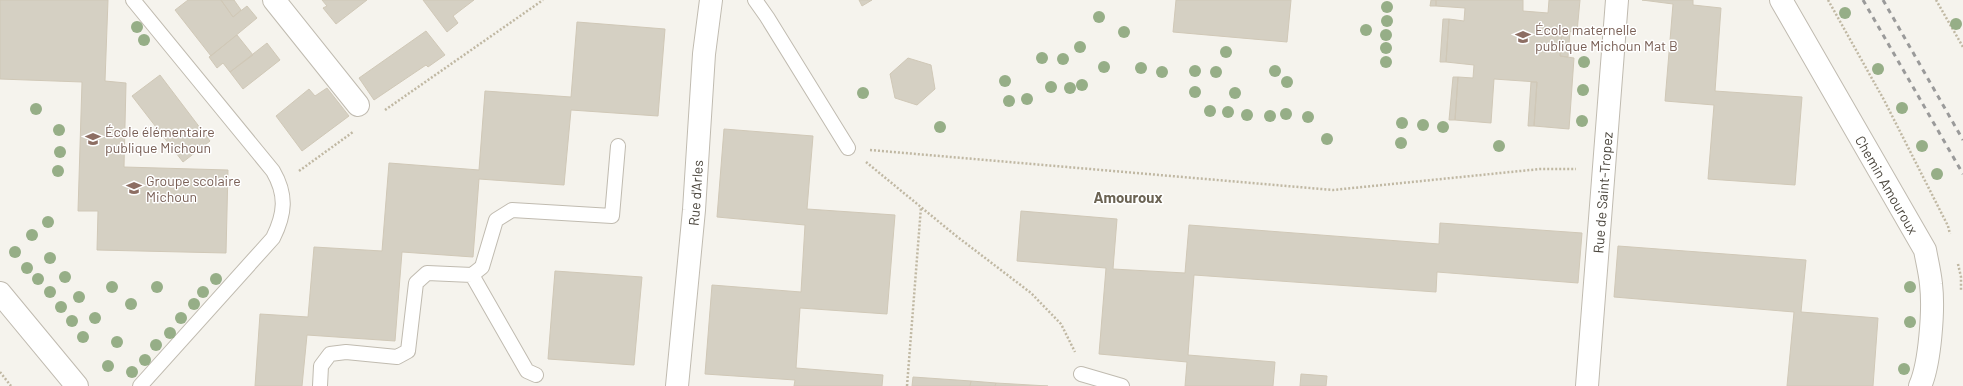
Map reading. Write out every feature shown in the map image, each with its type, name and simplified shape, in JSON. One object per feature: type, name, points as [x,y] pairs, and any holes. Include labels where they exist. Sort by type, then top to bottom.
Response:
[{"type":"street","points":[[274,0],[358,105]]},
{"type":"street","name":"Rue d'Arles","points":[[677,386],[694,210],[704,54],[711,0]]},
{"type":"street","name":"Rue de Saint-Tropez","points":[[1587,386],[1617,0]]},
{"type":"street","name":"Chemin Amouroux","points":[[1781,0],[1925,250],[1932,285],[1929,352],[1920,386]]},
{"type":"street","points":[[0,293],[77,386]]},
{"type":"lane","points":[[132,0],[273,171],[280,184],[283,206],[280,224],[273,238],[140,386]]},
{"type":"lane","points":[[755,0],[848,148]]},
{"type":"lane","points":[[320,386],[321,366],[330,354],[346,352],[397,357],[408,352],[416,283],[427,273],[472,275],[482,267],[496,220],[512,210],[612,216],[618,146]]},
{"type":"lane","points":[[472,275],[527,371],[536,375]]},
{"type":"lane","points":[[1080,374],[1122,386]]},
{"type":"path","points":[[383,112],[543,0]]},
{"type":"path","points":[[1936,0],[1963,47]]},
{"type":"path","points":[[280,184],[357,130]]},
{"type":"path","points":[[848,148],[1332,190],[1540,169],[1603,168]]},
{"type":"path","points":[[848,148],[1031,293],[1061,324],[1075,352],[1080,374]]},
{"type":"path","points":[[907,386],[921,207]]},
{"type":"path","points":[[0,372],[11,386]]},
{"type":"building","points":[[0,0],[108,0],[105,81],[126,83],[124,167],[228,170],[226,253],[97,250],[98,211],[78,211],[82,82],[0,79]]},
{"type":"building","points":[[188,0],[221,0],[233,17],[247,6],[257,18],[211,56],[175,10]]},
{"type":"building","points":[[221,0],[234,0],[241,10],[233,17]]},
{"type":"building","points":[[322,0],[367,0],[336,24],[323,8],[327,6]]},
{"type":"building","points":[[423,0],[474,0],[453,16],[458,23],[447,32]]},
{"type":"building","points":[[859,0],[872,0],[862,6]]},
{"type":"building","points":[[1176,0],[1291,0],[1287,42],[1173,32]]},
{"type":"building","points":[[1431,0],[1436,0],[1436,6],[1430,6]]},
{"type":"building","points":[[1436,0],[1523,0],[1523,11],[1548,13],[1549,0],[1580,0],[1577,32],[1562,31],[1560,56],[1574,58],[1569,129],[1534,126],[1537,82],[1494,79],[1491,123],[1455,120],[1458,77],[1473,78],[1474,65],[1446,62],[1449,19],[1464,21],[1465,8],[1436,6]]},
{"type":"building","points":[[1642,0],[1693,0],[1693,5],[1721,8],[1715,91],[1802,97],[1795,185],[1708,179],[1714,105],[1665,101],[1673,4]]},
{"type":"building","points":[[1443,19],[1449,19],[1446,62],[1440,62]]},
{"type":"building","points":[[577,22],[665,29],[658,116],[571,110],[564,185],[479,179],[473,257],[402,252],[395,341],[307,335],[302,386],[255,386],[260,314],[308,317],[314,247],[382,251],[389,163],[479,170],[485,91],[571,97]]},
{"type":"building","points":[[426,31],[445,55],[428,67],[426,65],[374,100],[359,78]]},
{"type":"building","points":[[1562,31],[1570,31],[1568,57],[1560,56]]},
{"type":"building","points":[[237,35],[253,55],[230,72],[223,63],[217,68],[209,57]]},
{"type":"building","points":[[267,43],[280,60],[243,89],[230,72]]},
{"type":"building","points":[[908,58],[931,65],[935,89],[917,105],[895,98],[890,74]]},
{"type":"building","points":[[160,75],[210,141],[183,162],[132,96]]},
{"type":"building","points":[[1453,77],[1458,77],[1455,120],[1449,120]]},
{"type":"building","points":[[1531,82],[1537,82],[1534,126],[1528,126]]},
{"type":"building","points":[[327,88],[349,116],[302,151],[276,116],[309,89],[315,96]]},
{"type":"building","points":[[724,129],[813,136],[807,209],[895,215],[887,314],[800,308],[796,368],[883,375],[882,386],[794,386],[795,380],[705,374],[712,285],[801,292],[805,225],[717,217]]},
{"type":"building","points":[[1021,211],[1117,219],[1113,269],[1185,273],[1189,225],[1439,244],[1440,223],[1582,233],[1578,283],[1437,272],[1436,292],[1194,275],[1188,355],[1275,362],[1273,386],[1185,386],[1187,362],[1099,354],[1106,268],[1017,261]]},
{"type":"building","points":[[1618,246],[1806,260],[1801,312],[1878,318],[1873,386],[1787,386],[1794,312],[1614,297]]},
{"type":"building","points":[[555,271],[642,277],[634,365],[548,359]]},
{"type":"building","points":[[1301,374],[1327,376],[1326,386],[1300,386]]},
{"type":"building","points":[[913,377],[971,381],[970,386],[912,386]]},
{"type":"building","points":[[971,381],[996,383],[995,386],[970,386]]},
{"type":"building","points":[[996,383],[1048,386],[995,386]]},
{"type":"railway","points":[[1863,0],[1963,174]]},
{"type":"railway","points":[[1883,0],[1963,140]]},
{"type":"place","name":"École maternelle publique Michoun Mat B","points":[[1523,37]]},
{"type":"place","name":"École élémentaire publique Michoun","points":[[93,139]]},
{"type":"place","name":"Groupe scolaire Michoun","points":[[134,188]]},
{"type":"district","name":"Amouroux","points":[[1128,197]]}]
